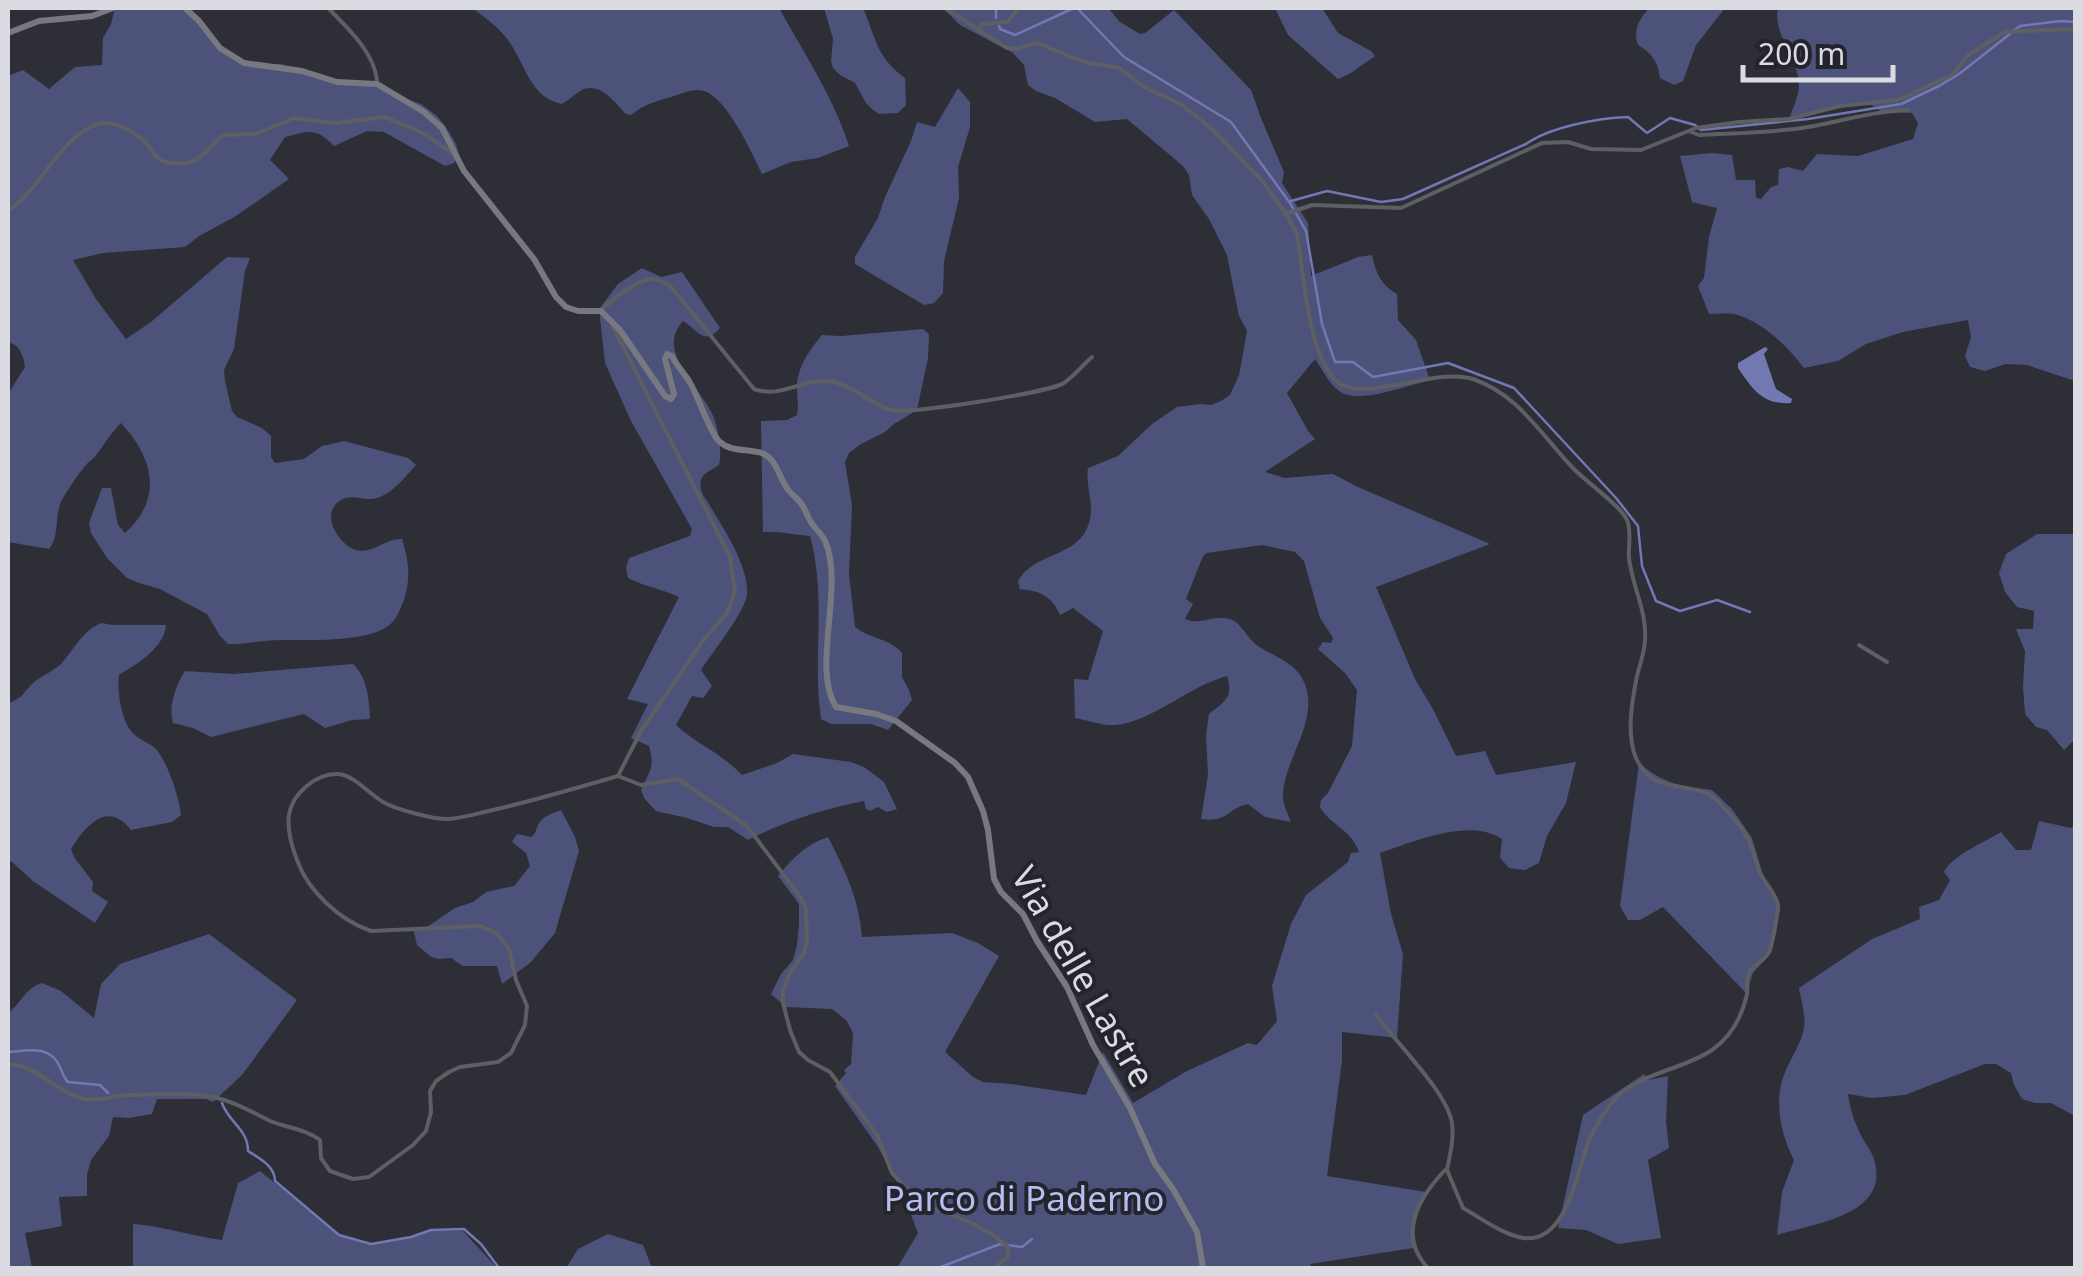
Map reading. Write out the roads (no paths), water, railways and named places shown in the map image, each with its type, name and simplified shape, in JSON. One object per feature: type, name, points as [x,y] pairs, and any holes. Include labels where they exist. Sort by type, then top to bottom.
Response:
[{"type":"street","points":[[8,33],[38,21],[92,16],[113,8]]},
{"type":"street","points":[[185,8],[220,48],[244,62],[337,82],[377,84],[424,112],[442,128],[456,158]]},
{"type":"street","points":[[328,8],[372,63],[377,84]]},
{"type":"street","points":[[945,8],[1007,48],[1035,43],[1088,64],[1119,68],[1146,88],[1198,116],[1292,212],[1310,318],[1318,347],[1334,379],[1346,388],[1358,390],[1456,375],[1480,382],[1525,411],[1575,470],[1627,521],[1629,561],[1645,625],[1632,714],[1631,742],[1636,758],[1641,768],[1663,784],[1716,800],[1747,836],[1761,875],[1778,903],[1770,952],[1750,971],[1736,1026],[1726,1040],[1709,1052],[1632,1084],[1617,1097],[1590,1136],[1566,1208],[1553,1229],[1536,1238],[1524,1238],[1463,1208],[1447,1170],[1453,1134],[1447,1106],[1376,1014]]},
{"type":"street","points":[[978,30],[982,24],[1008,20],[1019,8]]},
{"type":"street","points":[[1292,212],[1312,205],[1401,208],[1542,143],[1641,150],[1696,129],[1789,119],[1840,106],[1898,100],[1952,74],[1968,54],[2005,32],[2076,29]]},
{"type":"street","points":[[1696,129],[1698,135],[1779,130],[1908,110]]},
{"type":"street","points":[[8,211],[28,195],[84,130],[97,123],[109,121],[141,138],[156,157],[166,162],[190,162],[206,154],[224,135],[256,134],[294,118],[335,123],[386,117],[435,140],[456,158],[566,307],[578,312],[601,312],[620,294],[655,278],[672,288],[754,389],[761,392],[834,382],[898,412],[942,408],[1062,385],[1092,357]]},
{"type":"street","points":[[601,312],[616,331],[730,557],[735,592],[727,613],[702,642],[641,731],[618,776]]},
{"type":"street","name":"Via delle Lastre","points":[[601,312],[620,330],[670,399],[674,394],[664,360],[667,354],[672,356],[721,444],[770,458],[786,488],[802,503],[825,542],[830,566],[830,698],[836,707],[876,714],[910,729],[968,776],[988,830],[994,878],[1023,914],[1067,987],[1155,1164],[1197,1232],[1203,1268]]},
{"type":"street","points":[[1860,645],[1887,662]]},
{"type":"street","points":[[8,1064],[39,1072],[56,1086],[84,1099],[115,1094],[217,1097],[272,1122],[312,1134],[320,1140],[321,1158],[330,1171],[353,1179],[369,1177],[426,1131],[431,1112],[430,1090],[436,1082],[460,1067],[498,1062],[511,1053],[525,1026],[527,1006],[509,949],[496,933],[481,926],[371,931],[356,926],[324,900],[303,877],[292,848],[288,816],[300,792],[312,782],[337,774],[350,778],[386,804],[446,820],[618,776],[641,785],[678,778],[747,826],[806,909],[804,953],[782,990],[799,1052],[830,1072],[877,1135],[892,1173],[903,1185],[933,1208],[972,1223],[1004,1243],[1007,1258],[994,1268]]},
{"type":"street","points":[[1428,1268],[1418,1258],[1412,1227],[1424,1197],[1447,1170]]},
{"type":"waterway","points":[[996,8],[996,18]]},
{"type":"waterway","points":[[999,26],[1015,35],[1074,8]]},
{"type":"waterway","points":[[1077,8],[1124,57],[1231,122],[1306,231],[1322,324],[1335,362],[1353,362],[1373,377],[1448,363],[1514,388],[1638,526],[1642,566],[1656,601],[1680,611],[1717,600],[1750,612]]},
{"type":"waterway","points":[[1291,201],[1327,191],[1381,202],[1403,199],[1548,133],[1603,119],[1628,117],[1647,133],[1670,118],[1701,130],[1901,104],[1959,74],[2020,26],[2076,22]]},
{"type":"waterway","points":[[8,1052],[44,1052],[56,1060],[68,1082],[100,1085],[108,1093]]},
{"type":"waterway","points":[[222,1103],[245,1137],[248,1151],[269,1167],[275,1181],[339,1235],[371,1244],[431,1230],[464,1229],[499,1268]]},
{"type":"waterway","points":[[938,1268],[1000,1244],[1022,1247],[1032,1239]]},
{"type":"park label","name":"Parco di Paderno","points":[[1024,1197]]}]
